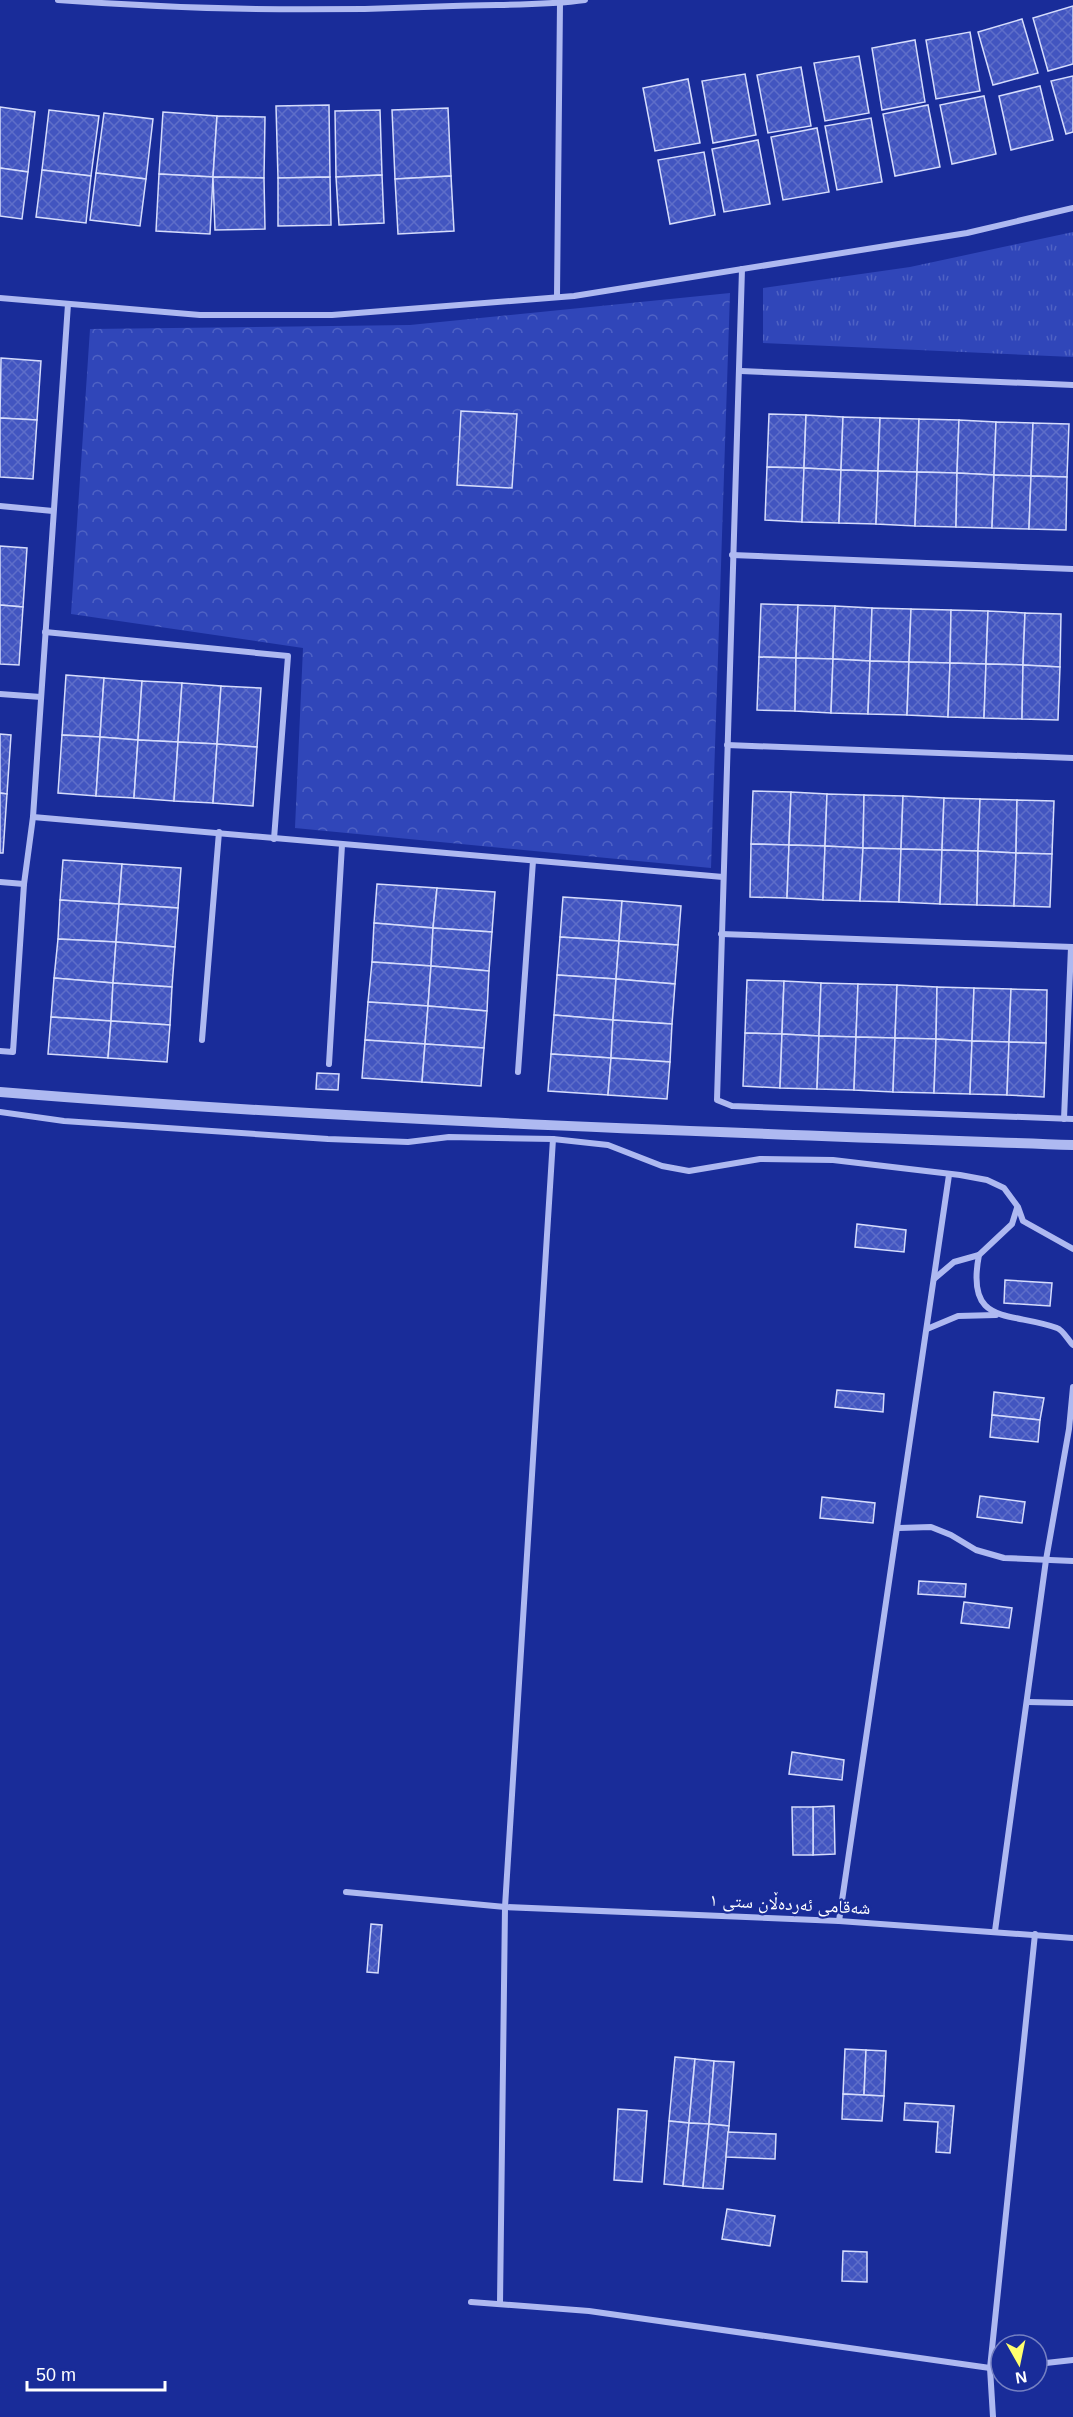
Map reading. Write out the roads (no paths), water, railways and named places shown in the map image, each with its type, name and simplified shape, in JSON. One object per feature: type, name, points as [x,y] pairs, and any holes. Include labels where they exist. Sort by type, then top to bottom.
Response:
[{"type":"street","points":[[58,0],[251,11],[466,3],[560,3],[585,0]]},
{"type":"street","points":[[557,296],[560,3]]},
{"type":"street","points":[[0,298],[200,315],[332,315],[557,296],[967,233],[1073,208]]},
{"type":"street","points":[[742,269],[741,371],[732,555],[717,1100],[732,1106],[1073,1119]]},
{"type":"street","points":[[0,1051],[13,1052],[24,884],[33,817],[52,510],[68,304]]},
{"type":"street","points":[[741,371],[1073,385]]},
{"type":"street","points":[[0,506],[52,510]]},
{"type":"street","points":[[732,555],[1073,569]]},
{"type":"street","points":[[45,632],[288,656],[274,838]]},
{"type":"street","points":[[0,694],[41,698]]},
{"type":"street","points":[[727,745],[1073,758]]},
{"type":"street","points":[[33,817],[723,877]]},
{"type":"street","points":[[202,1040],[219,832]]},
{"type":"street","points":[[329,1064],[342,845]]},
{"type":"street","points":[[518,1072],[533,861]]},
{"type":"street","points":[[0,882],[24,884]]},
{"type":"street","points":[[721,934],[1072,947],[1064,1119]]},
{"type":"street","points":[[0,1092],[156,1105],[652,1130],[1073,1145]]},
{"type":"street","points":[[0,1112],[64,1121],[328,1139],[408,1142],[449,1137],[553,1139],[608,1145],[662,1166],[689,1171],[760,1159],[833,1160],[987,1180],[1004,1188],[1018,1205],[1023,1221],[1073,1248]]},
{"type":"street","points":[[500,2303],[505,1907],[553,1139]]},
{"type":"street","points":[[839,1921],[950,1175]]},
{"type":"street","points":[[934,1279],[954,1262],[980,1255],[1012,1224],[1018,1205]]},
{"type":"street","points":[[980,1255],[976,1287],[982,1301],[997,1315]]},
{"type":"street","points":[[927,1329],[958,1316],[997,1315],[1059,1329],[1073,1345]]},
{"type":"street","points":[[996,1931],[1046,1560],[1071,1429],[1073,1387]]},
{"type":"street","points":[[899,1528],[931,1527],[951,1535],[976,1550],[1004,1558],[1073,1561]]},
{"type":"street","points":[[1028,1702],[1073,1703]]},
{"type":"street","name":"شەقامی ئەردەڵان ستی ١","points":[[346,1892],[505,1907],[839,1921],[1073,1938]]},
{"type":"street","points":[[994,2333],[1035,1934]]},
{"type":"street","points":[[471,2302],[588,2311],[989,2368]]},
{"type":"street","points":[[1049,2363],[1073,2360]]},
{"type":"street","points":[[992,2393],[993,2417]]}]
